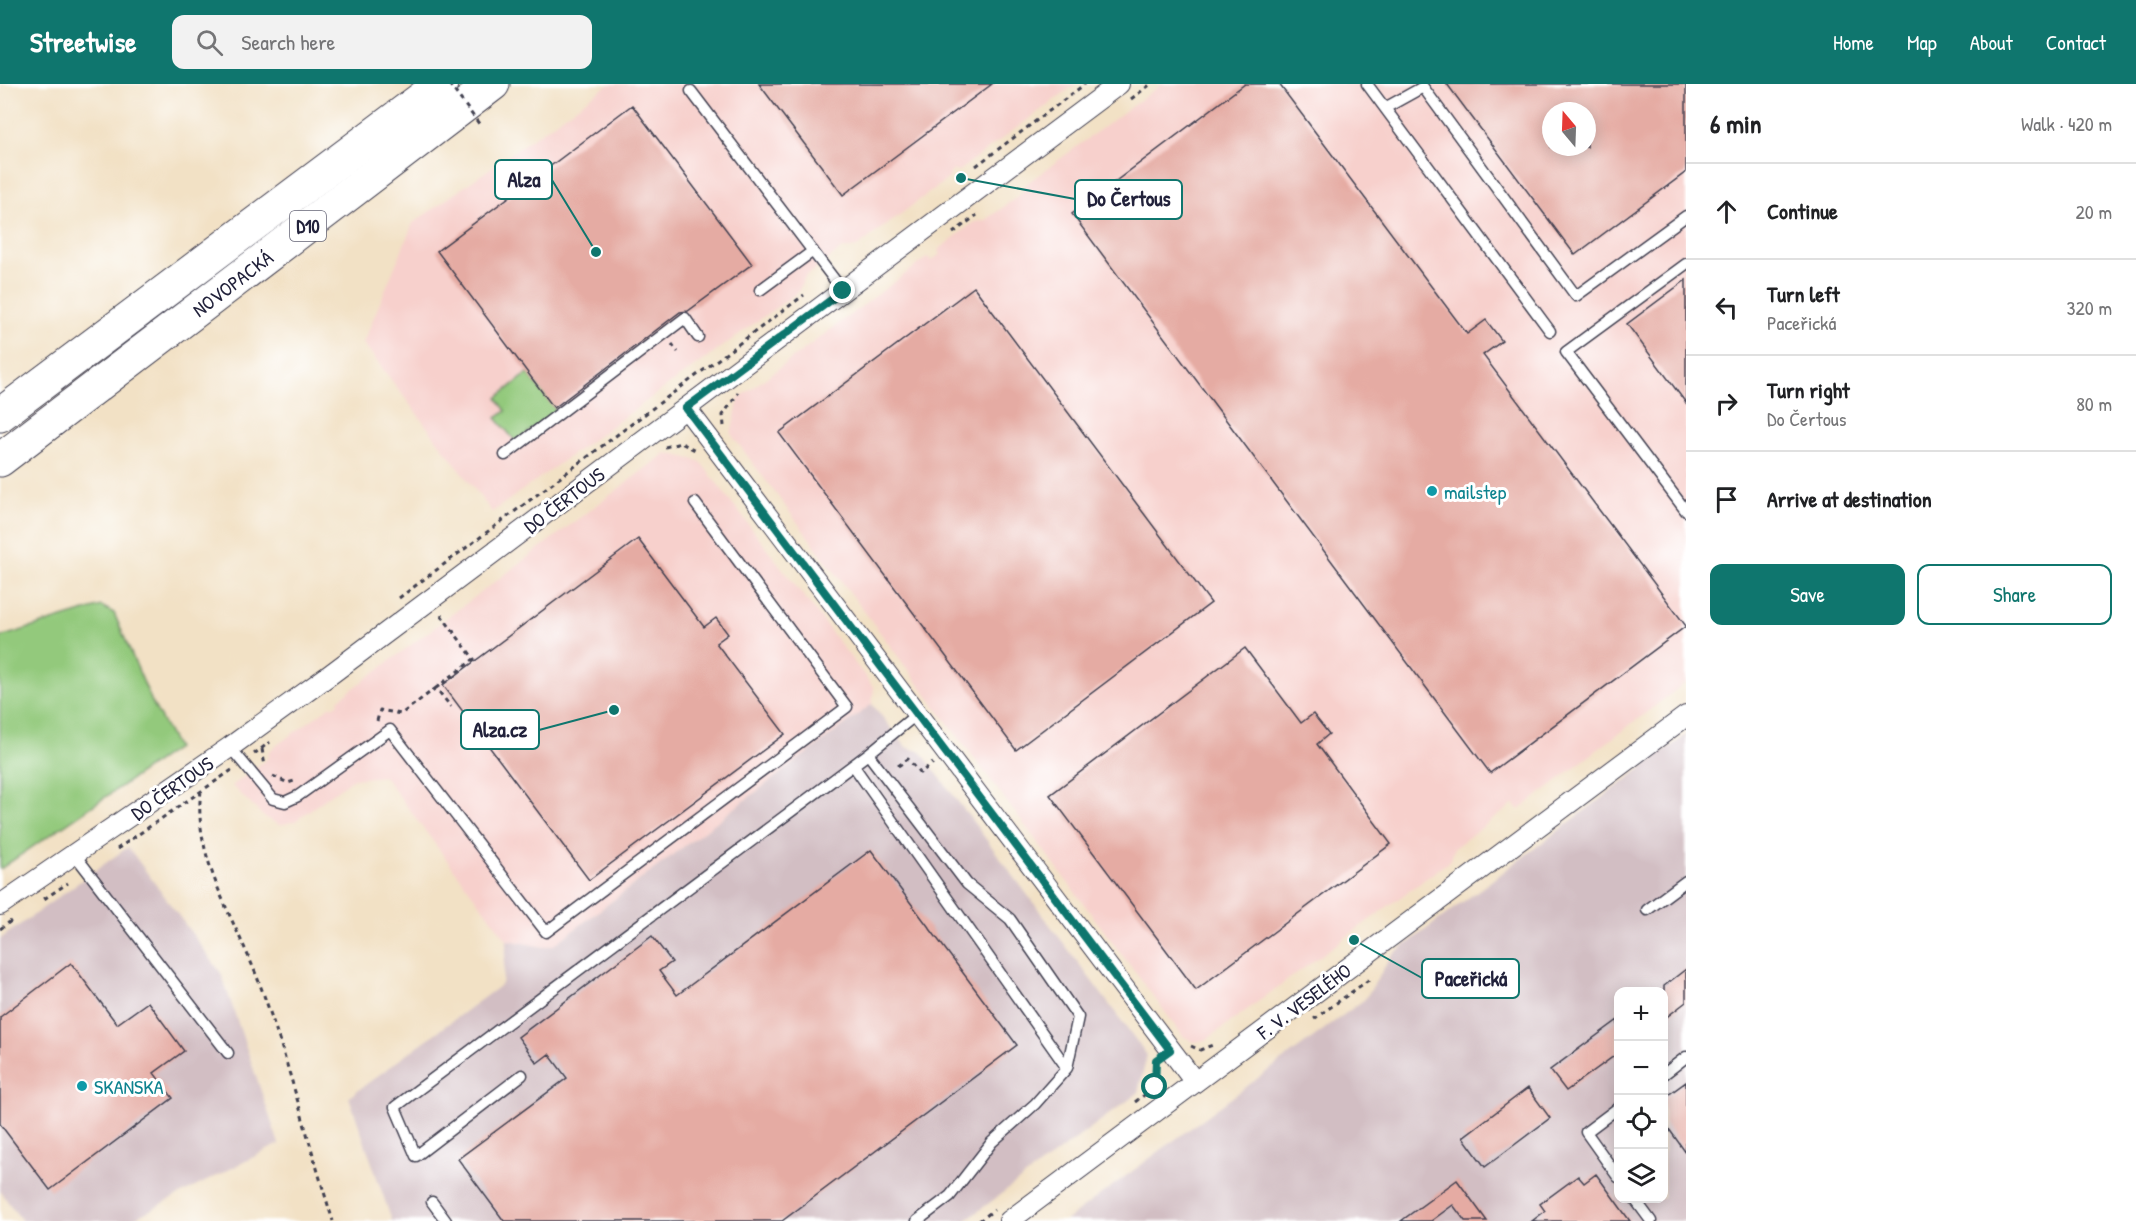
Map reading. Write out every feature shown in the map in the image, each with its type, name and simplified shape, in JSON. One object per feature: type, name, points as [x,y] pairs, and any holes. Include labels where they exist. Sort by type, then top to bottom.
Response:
[{"type":"highway","name":"NOVOPACKÁ","points":[[0,415],[441,84]]},
{"type":"highway","name":"NOVOPACKÁ","points":[[0,460],[493,84]]},
{"type":"street","name":"DO ČERTOUS","points":[[0,905],[230,747],[843,291],[1125,91]]},
{"type":"street","points":[[686,408],[1194,1082]]},
{"type":"street","name":"F. V. VESELÉHO","points":[[1004,1214],[1194,1082],[1686,716]]},
{"type":"lane","points":[[1367,84],[1550,331]]},
{"type":"lane","points":[[1385,108],[1423,87],[1576,296],[1686,216]]},
{"type":"lane","points":[[691,91],[843,291]]},
{"type":"lane","points":[[760,290],[813,251]]},
{"type":"lane","points":[[1686,264],[1566,352],[1686,511]]},
{"type":"lane","points":[[505,455],[685,318],[698,337]]},
{"type":"lane","points":[[230,747],[273,799],[285,802],[298,796],[390,730],[546,932],[847,706],[695,503]]},
{"type":"lane","points":[[522,1074],[416,1156],[395,1107],[868,754],[917,714]]},
{"type":"lane","points":[[868,754],[968,884],[1010,919],[1078,1017],[1067,1068],[1035,1104],[992,1142],[950,1196],[917,1221]]},
{"type":"lane","points":[[853,765],[1067,1068]]},
{"type":"lane","points":[[75,855],[228,1053]]},
{"type":"lane","points":[[1647,910],[1686,881]]},
{"type":"lane","points":[[1668,1071],[1686,1057]]},
{"type":"lane","points":[[1614,1111],[1586,1132],[1614,1171]]},
{"type":"lane","points":[[432,1202],[446,1221]]},
{"type":"lane","points":[[1638,1203],[1651,1221]]},
{"type":"path","points":[[449,84],[480,125]]},
{"type":"path","points":[[969,172],[1085,84]]},
{"type":"path","points":[[1125,91],[1151,84]]},
{"type":"path","points":[[948,236],[977,215]]},
{"type":"path","points":[[395,602],[804,295]]},
{"type":"path","points":[[724,431],[723,415],[739,392]]},
{"type":"path","points":[[376,722],[380,710],[401,714],[474,659],[441,615]]},
{"type":"path","points":[[436,688],[451,707]]},
{"type":"path","points":[[263,748],[263,762],[273,776],[288,783],[303,777]]},
{"type":"path","points":[[201,791],[200,820],[207,852],[229,913],[258,978],[333,1221]]},
{"type":"path","points":[[1131,1106],[1155,1087],[1156,1060],[1179,1040],[1200,1050],[1215,1044]]},
{"type":"path","points":[[980,1221],[1004,1214]]},
{"type":"shaded area","points":[[609,84],[1076,84],[957,172],[954,170],[949,174],[950,177],[857,247],[842,249],[805,277],[798,292],[492,512],[363,343],[413,223]]},
{"type":"shaded area","points":[[1162,84],[1686,84],[1686,682],[1519,810],[1514,804],[1454,848],[1451,860],[1206,1040],[1194,1042],[1183,1036],[731,434],[739,398],[928,257],[931,261],[941,254],[938,250],[974,222],[985,220],[1021,194],[1026,184]]},
{"type":"shaded area","points":[[666,453],[700,461],[874,688],[872,704],[554,945],[545,947],[507,940],[384,776],[352,779],[295,821],[280,825],[264,817],[232,786],[268,758],[269,751],[332,705],[333,707],[339,703],[338,700]]},
{"type":"shaded area","points":[[872,704],[906,747],[921,752],[1147,1055],[1138,1093],[965,1221],[392,1221],[349,1097],[502,984],[507,940],[544,947],[554,945]]},
{"type":"shaded area","points":[[1686,735],[1686,1221],[1065,1221],[1365,999],[1392,955]]},
{"type":"shaded area","points":[[128,847],[221,973],[279,1144],[129,1221],[22,1221],[0,1191],[0,939]]},
{"type":"green space","points":[[528,373],[556,410],[516,442],[496,418],[506,411],[497,398]]},
{"type":"green space","points":[[101,606],[114,613],[152,702],[177,748],[0,869],[0,637]]},
{"type":"building","points":[[759,84],[992,84],[843,195]]},
{"type":"building","name":"mailstep","points":[[1245,84],[1279,84],[1467,334],[1486,320],[1502,341],[1483,355],[1686,626],[1490,773],[1072,214]]},
{"type":"building","points":[[1447,84],[1686,84],[1686,172],[1575,255]]},
{"type":"building","points":[[632,105],[752,264],[688,311],[680,312],[554,408],[437,251]]},
{"type":"building","points":[[1686,280],[1686,403],[1627,324]]},
{"type":"building","points":[[974,287],[1211,603],[1016,750],[779,433]]},
{"type":"building","points":[[638,539],[704,627],[716,618],[728,634],[716,643],[785,734],[589,880],[443,685]]},
{"type":"building","points":[[1245,648],[1301,723],[1313,714],[1329,734],[1317,744],[1391,844],[1196,990],[1050,795]]},
{"type":"building","points":[[871,850],[1017,1045],[782,1221],[504,1221],[458,1159],[567,1078],[549,1054],[537,1063],[518,1037],[652,936],[672,962],[659,971],[677,995]]},
{"type":"building","name":"SKANSKA","points":[[71,963],[117,1024],[148,1002],[184,1051],[154,1073],[173,1098],[50,1190],[0,1124],[0,1017]]},
{"type":"building","points":[[1686,969],[1686,1002],[1668,1016],[1668,987],[1664,986]]},
{"type":"building","points":[[1614,1023],[1614,1056],[1566,1091],[1550,1070]]},
{"type":"building","points":[[1686,1082],[1686,1153],[1668,1128],[1668,1095]]},
{"type":"building","points":[[1528,1088],[1550,1118],[1485,1167],[1463,1137]]},
{"type":"building","points":[[1596,1174],[1614,1199],[1614,1203],[1617,1203],[1630,1221],[1532,1221],[1545,1211],[1540,1204],[1578,1176],[1584,1183]]},
{"type":"building","points":[[1457,1180],[1487,1221],[1465,1221],[1453,1205],[1431,1221],[1401,1221]]},
{"type":"place","name":"Do Čertous","points":[[961,178]]},
{"type":"place","name":"Alza","points":[[596,252]]},
{"type":"place","name":"mailstep","points":[[1432,491]]},
{"type":"place","name":"Alza.cz","points":[[614,710]]},
{"type":"place","name":"Paceřická","points":[[1354,940]]},
{"type":"place","name":"SKANSKA","points":[[82,1086]]},
{"type":"route","points":[[843,291],[686,408],[1170,1050],[1156,1060],[1155,1087]]}]
